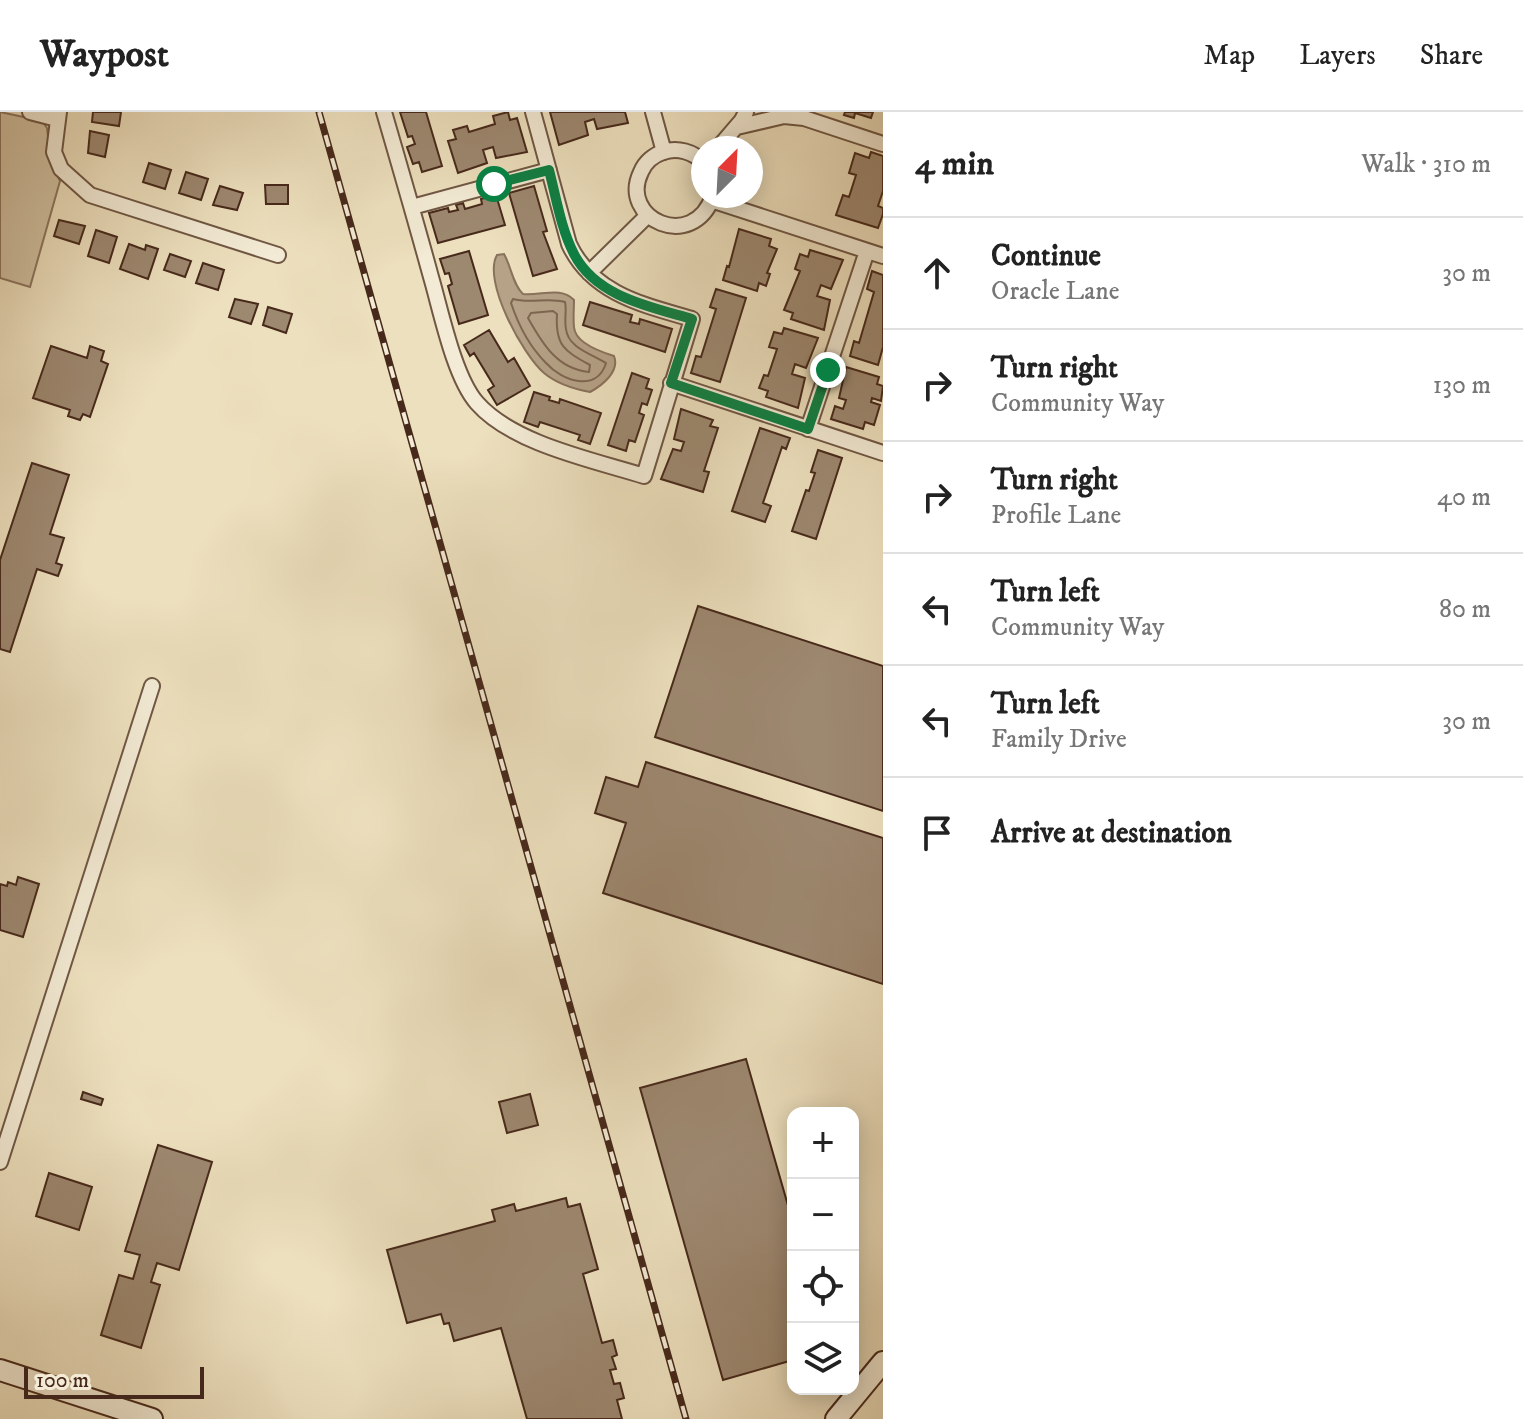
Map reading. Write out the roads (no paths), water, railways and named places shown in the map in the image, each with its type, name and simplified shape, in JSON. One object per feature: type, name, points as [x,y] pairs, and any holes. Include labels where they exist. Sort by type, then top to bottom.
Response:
[{"type":"street","points":[[30,112],[58,115],[54,152],[61,169],[90,195],[278,255]]},
{"type":"street","points":[[384,112],[445,326],[464,385],[476,402],[489,414],[528,436],[570,454],[644,476],[692,319],[609,290],[576,258],[569,244],[533,112]]},
{"type":"street","points":[[653,112],[664,152]]},
{"type":"street","points":[[729,136],[746,112]]},
{"type":"street","points":[[737,127],[790,115],[883,144]]},
{"type":"street","points":[[691,154],[686,151],[664,152],[651,158],[637,181],[640,203],[648,215],[663,225],[680,226],[693,222],[706,208]]},
{"type":"street","points":[[412,207],[549,170]]},
{"type":"street","points":[[741,208],[883,256]]},
{"type":"street","points":[[589,273],[648,215]]},
{"type":"street","points":[[808,429],[867,251]]},
{"type":"street","points":[[671,383],[883,453]]},
{"type":"street","points":[[0,1162],[152,686]]},
{"type":"street","points":[[836,1419],[883,1362]]},
{"type":"street","points":[[0,1370],[152,1419]]},
{"type":"water","points":[[504,254],[523,294],[557,292],[574,300],[575,333],[590,346],[614,356],[615,367],[600,386],[590,392],[572,388],[544,373],[535,364],[507,317],[495,282],[497,255]]},
{"type":"railway","points":[[319,112],[686,1419]]}]
